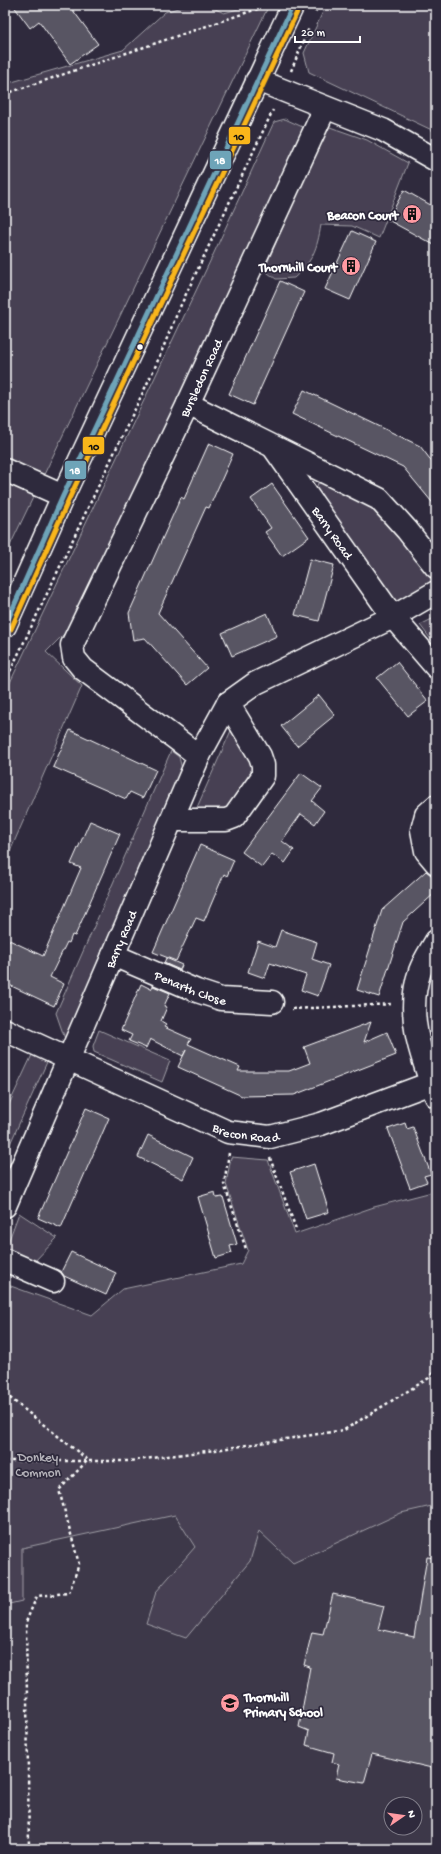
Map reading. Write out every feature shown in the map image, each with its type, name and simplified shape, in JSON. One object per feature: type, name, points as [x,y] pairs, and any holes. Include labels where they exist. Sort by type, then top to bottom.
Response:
[{"type":"street","points":[[5,626],[63,496],[290,10]]},
{"type":"street","points":[[257,80],[383,130],[434,155]]},
{"type":"street","name":"Bursledon Road","points":[[199,756],[83,670],[74,658],[72,645],[188,404],[325,108]]},
{"type":"street","name":"Barry Road","points":[[188,404],[379,499],[408,530],[436,567]]},
{"type":"street","name":"Barry Road","points":[[273,446],[394,617],[436,667]]},
{"type":"street","points":[[5,470],[63,496]]},
{"type":"street","name":"Barry Road","points":[[5,1206],[199,756],[228,703],[256,683],[394,617],[436,592]]},
{"type":"street","points":[[172,820],[226,820],[234,817],[263,776],[263,765],[260,756],[228,703]]},
{"type":"street","points":[[436,806],[426,815],[422,830],[426,851],[436,864]]},
{"type":"street","points":[[433,1089],[421,1055],[415,1028],[413,1003],[420,970],[436,941]]},
{"type":"street","name":"Penarth Close","points":[[113,955],[197,991],[221,999],[272,1002]]},
{"type":"street","points":[[5,1030],[68,1059]]},
{"type":"street","name":"Brecon Road","points":[[68,1059],[192,1116],[232,1132],[270,1137],[321,1124],[433,1089]]},
{"type":"street","points":[[5,1260],[53,1281]]},
{"type":"path","points":[[5,94],[266,6],[290,10]]},
{"type":"path","points":[[5,682],[156,365],[179,309],[268,119]]},
{"type":"path","points":[[272,1002],[281,1009],[413,1003]]},
{"type":"path","points":[[232,1132],[224,1184],[246,1249]]},
{"type":"path","points":[[262,1136],[296,1229]]},
{"type":"path","points":[[5,1461],[137,1460],[215,1450],[344,1430],[430,1378],[436,1368]]},
{"type":"path","points":[[5,1394],[88,1460]]},
{"type":"path","points":[[29,1849],[26,1622],[37,1596],[69,1593],[79,1564],[59,1490],[88,1460]]},
{"type":"shaded area","name":"Thornhill Primary School","points":[[436,1465],[436,1849],[5,1849],[5,1549],[22,1548],[176,1515]]},
{"type":"green space","points":[[187,5],[207,5],[224,13],[252,5],[269,5],[5,556],[5,84],[123,50],[165,12]]},
{"type":"green space","points":[[326,5],[436,5],[436,132],[309,72],[304,53]]},
{"type":"green space","points":[[285,119],[307,129],[74,624],[46,652],[82,686],[5,863],[5,693],[213,255],[274,122]]},
{"type":"green space","points":[[327,126],[367,140],[408,163],[379,238],[352,226],[321,225],[316,248],[306,266],[294,278],[276,279],[264,270]]},
{"type":"green space","points":[[318,483],[326,484],[367,503],[387,519],[436,581],[394,606],[315,492]]},
{"type":"green space","points":[[436,617],[436,646],[420,625]]},
{"type":"green space","points":[[233,726],[258,766],[229,812],[195,812]]},
{"type":"green space","points":[[171,751],[179,757],[182,769],[65,1039],[56,1013]]},
{"type":"green space","points":[[99,1030],[170,1061],[162,1082],[94,1052],[93,1046]]},
{"type":"green space","points":[[32,1055],[47,1062],[5,1155],[5,1113]]},
{"type":"green space","name":"Donkey Common","points":[[231,1157],[268,1160],[295,1234],[374,1207],[436,1191],[436,1311],[429,1315],[436,1323],[436,1505],[401,1513],[293,1563],[259,1531],[250,1561],[186,1638],[146,1624],[156,1592],[195,1547],[175,1515],[22,1548],[22,1601],[5,1605],[5,1284],[92,1315],[123,1289],[241,1264],[248,1250],[226,1184]]},
{"type":"green space","points":[[19,1213],[57,1238],[32,1264],[6,1248]]},
{"type":"building","points":[[13,5],[69,5],[98,44],[70,64],[39,21],[30,28]]},
{"type":"building","name":"Beacon Court","points":[[404,190],[436,208],[436,246],[388,220]]},
{"type":"building","name":"Thornhill Court","points":[[352,231],[376,242],[350,300],[325,289]]},
{"type":"building","points":[[280,281],[304,292],[253,405],[229,394]]},
{"type":"building","points":[[304,390],[420,446],[436,467],[436,507],[403,467],[292,414]]},
{"type":"building","points":[[209,443],[233,454],[209,508],[206,507],[158,613],[207,668],[187,685],[145,638],[133,640],[129,613],[181,497],[184,499]]},
{"type":"building","points":[[272,484],[309,537],[282,556],[265,532],[271,528],[251,499]]},
{"type":"building","points":[[310,559],[334,565],[319,621],[295,615]]},
{"type":"building","points":[[267,613],[277,636],[232,656],[222,633]]},
{"type":"building","points":[[397,662],[428,701],[408,716],[377,678]]},
{"type":"building","points":[[319,695],[335,715],[297,746],[281,726]]},
{"type":"building","points":[[70,730],[156,770],[143,798],[130,792],[126,799],[53,767]]},
{"type":"building","points":[[301,773],[322,788],[312,801],[324,811],[315,824],[301,814],[282,841],[294,850],[285,863],[272,854],[262,867],[242,852]]},
{"type":"building","points":[[90,821],[120,834],[75,936],[72,935],[69,943],[67,942],[50,977],[64,984],[54,1006],[5,983],[5,938],[43,956],[81,868],[71,864]]},
{"type":"building","points":[[200,845],[234,860],[227,876],[224,874],[204,921],[196,918],[176,961],[153,952]]},
{"type":"building","points":[[426,871],[431,875],[436,875],[436,892],[403,922],[379,997],[357,990],[382,910]]},
{"type":"building","points":[[281,930],[317,942],[312,959],[329,965],[318,996],[301,990],[306,975],[270,963],[265,978],[248,972],[258,941],[275,947]]},
{"type":"building","points":[[166,958],[182,965],[180,970],[164,963]]},
{"type":"building","points":[[141,984],[151,989],[153,986],[170,993],[164,1006],[167,1007],[161,1021],[166,1024],[164,1027],[191,1039],[188,1044],[240,1067],[238,1071],[289,1071],[310,1063],[304,1047],[371,1022],[364,1042],[387,1032],[396,1055],[294,1095],[242,1096],[178,1067],[186,1050],[183,1056],[150,1039],[146,1048],[129,1041],[132,1035],[121,1030]]},
{"type":"building","points":[[86,1108],[109,1118],[61,1228],[38,1218]]},
{"type":"building","points":[[405,1123],[407,1129],[413,1127],[431,1174],[424,1176],[427,1182],[410,1188],[388,1129]]},
{"type":"building","points":[[148,1135],[193,1157],[183,1179],[138,1157]]},
{"type":"building","points":[[314,1164],[329,1212],[306,1219],[290,1172]]},
{"type":"building","points":[[215,1192],[216,1198],[223,1197],[237,1244],[230,1246],[232,1253],[216,1258],[198,1197]]},
{"type":"building","points":[[71,1252],[116,1273],[106,1295],[64,1276],[61,1272]]},
{"type":"building","name":"Thornhill Primary School","points":[[427,1557],[436,1558],[436,1769],[372,1754],[364,1783],[336,1778],[339,1764],[332,1762],[334,1753],[306,1745],[309,1731],[299,1727],[310,1667],[304,1665],[312,1632],[323,1634],[333,1594],[384,1606],[378,1629],[414,1637]]},
{"type":"transit line","name":"18","points":[[5,626],[63,496],[293,5]]},
{"type":"transit line","name":"10","points":[[11,629],[69,499],[299,8]]},
{"type":"place","name":"Beacon Court","points":[[412,214]]},
{"type":"place","name":"Thornhill Court","points":[[351,266]]},
{"type":"place","name":"Thornhill Primary School","points":[[230,1703]]}]
